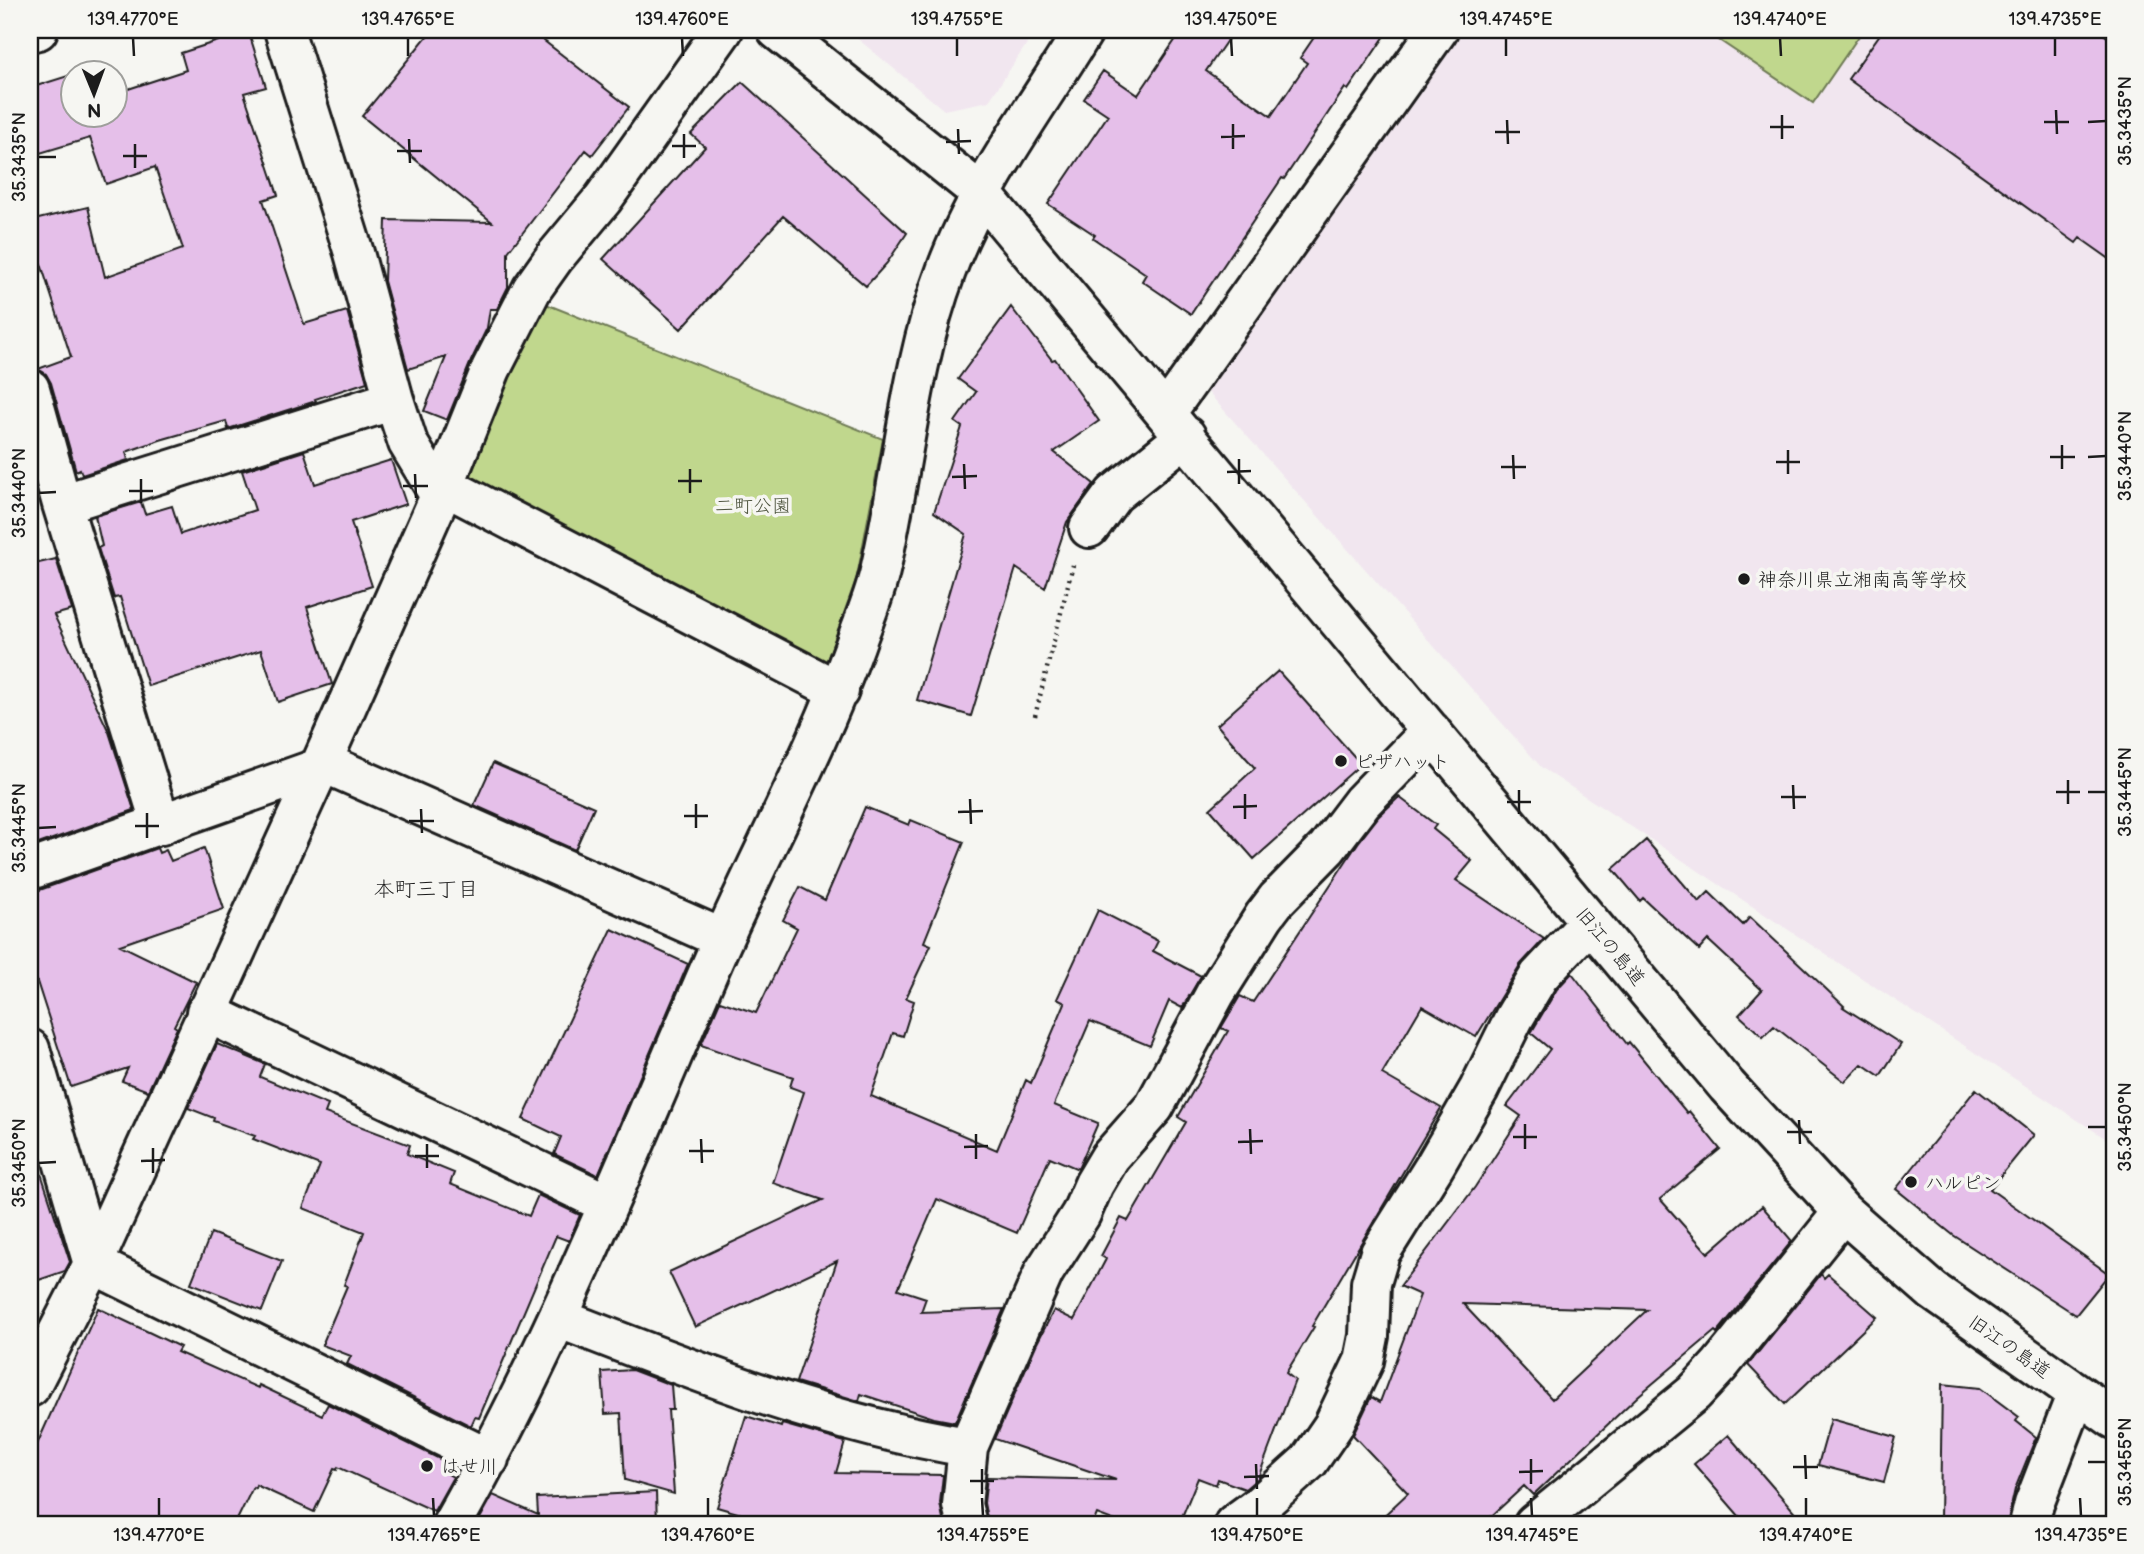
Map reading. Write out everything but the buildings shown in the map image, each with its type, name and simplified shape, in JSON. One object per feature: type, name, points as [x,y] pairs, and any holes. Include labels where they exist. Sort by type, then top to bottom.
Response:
[{"type":"street","points":[[30,32],[38,30]]},
{"type":"street","points":[[284,30],[354,253],[408,443],[443,491],[839,691]]},
{"type":"street","points":[[30,1387],[93,1264],[320,765],[443,491],[491,369],[532,289],[603,199],[723,30]]},
{"type":"street","name":"旧江の島道","points":[[777,30],[982,194],[1727,1086],[1843,1212],[1933,1291],[2114,1419]]},
{"type":"street","points":[[452,1524],[489,1459],[558,1318],[723,939],[839,691],[878,579],[907,418],[934,308],[947,269],[982,194],[1084,30]]},
{"type":"street","points":[[1090,528],[1114,494],[1176,424],[1438,30]]},
{"type":"street","points":[[30,390],[161,825]]},
{"type":"street","points":[[62,503],[394,400]]},
{"type":"street","points":[[967,1524],[962,1505],[968,1447],[1044,1272],[1081,1214],[1094,1184],[1110,1157],[1154,1107],[1215,994],[1264,916],[1327,848],[1362,802],[1431,731]]},
{"type":"street","points":[[30,870],[161,825],[320,765],[723,939]]},
{"type":"street","points":[[1234,1524],[1310,1461],[1333,1426],[1364,1361],[1369,1336],[1371,1283],[1381,1253],[1479,1089],[1514,1018],[1539,976],[1590,922]]},
{"type":"street","points":[[206,1012],[608,1204]]},
{"type":"street","points":[[30,1049],[93,1264],[489,1459]]},
{"type":"street","points":[[1534,1524],[1694,1393],[1843,1212]]},
{"type":"street","points":[[558,1318],[692,1370],[806,1410],[926,1440],[968,1447]]},
{"type":"street","points":[[2029,1524],[2034,1504],[2077,1393]]},
{"type":"path","points":[[1035,716],[1072,567],[1090,528]]},
{"type":"shaded area","points":[[847,30],[1036,30],[989,101],[944,110]]},
{"type":"shaded area","name":"神奈川県立湘南高等学校","points":[[1442,30],[2114,30],[2114,1144],[1542,768],[1206,390],[1204,371]]},
{"type":"green space","points":[[1704,30],[1863,30],[1813,103]]},
{"type":"green space","name":"二町公園","points":[[541,302],[883,439],[857,577],[825,666],[463,478]]},
{"type":"place","name":"神奈川県立湘南高等学校","points":[[1744,579]]},
{"type":"place","name":"ピザハット","points":[[1341,761]]},
{"type":"place","name":"ハルピン","points":[[1911,1182]]},
{"type":"place","name":"はせ川","points":[[427,1466]]},
{"type":"district","name":"本町三丁目","points":[[426,889]]}]
